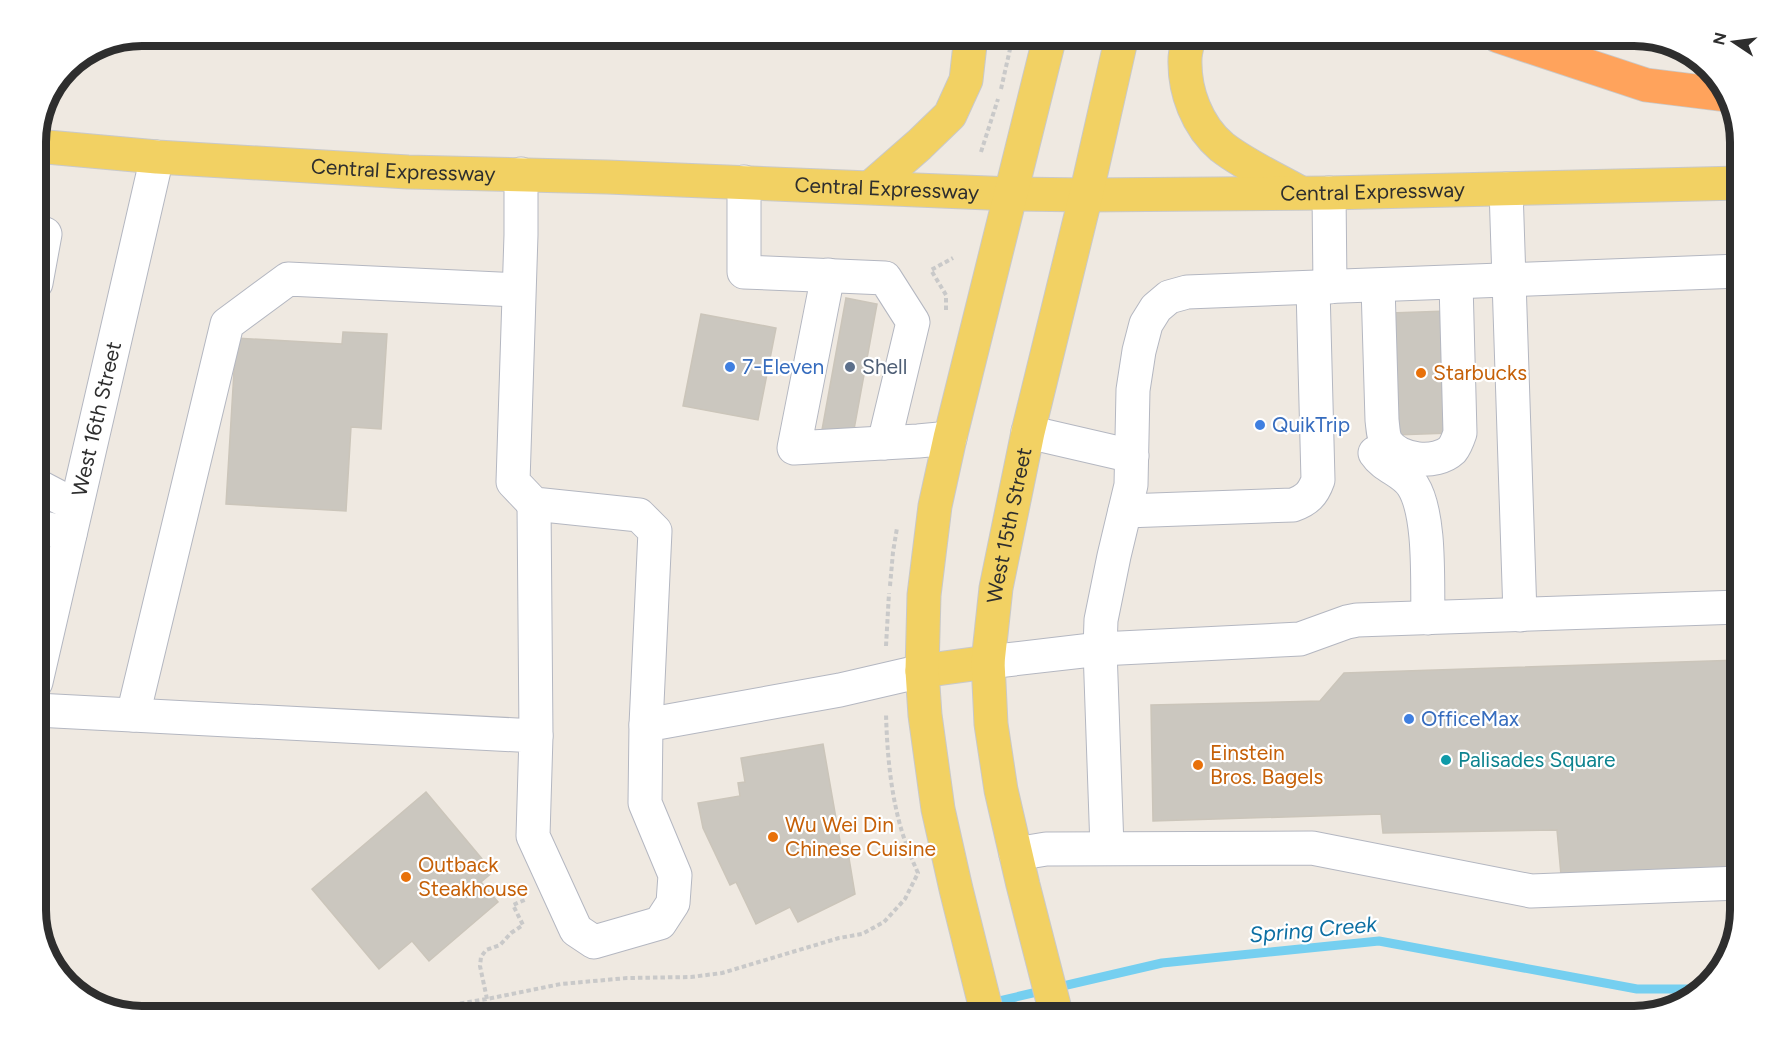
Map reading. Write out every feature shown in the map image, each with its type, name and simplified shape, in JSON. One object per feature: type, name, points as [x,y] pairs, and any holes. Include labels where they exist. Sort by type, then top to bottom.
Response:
[{"type":"highway","points":[[1528,46],[1646,85],[1716,94]]},
{"type":"main road","points":[[871,187],[950,115],[966,80],[970,46]]},
{"type":"main road","points":[[985,1006],[938,809],[925,715],[922,671],[924,595],[935,506],[950,438],[1048,46]]},
{"type":"main road","name":"West 15th Street","points":[[1054,1006],[1001,790],[991,724],[988,662],[996,588],[1028,432],[1120,46]]},
{"type":"main road","points":[[1188,46],[1185,59],[1189,95],[1199,120],[1221,146],[1250,165],[1314,193]]},
{"type":"main road","name":"Central Expressway","points":[[47,147],[158,157],[408,172],[744,182],[1012,194],[1314,193],[1729,183]]},
{"type":"main road","points":[[922,671],[988,662]]},
{"type":"street","name":"West 16th Street","points":[[47,605],[73,520],[158,157]]},
{"type":"street","points":[[521,174],[513,482],[534,504],[639,515],[654,531],[645,803],[675,875],[673,903],[660,923],[594,942],[576,930],[534,836],[536,736],[534,504]]},
{"type":"street","points":[[744,182],[744,272],[885,278],[913,322],[884,443]]},
{"type":"street","points":[[1506,189],[1520,615]]},
{"type":"street","points":[[1314,193],[1345,287],[1387,444],[1396,452],[1414,458],[1441,456],[1456,444],[1460,433],[1456,283]]},
{"type":"street","points":[[1107,848],[1101,620],[1131,485],[1133,390],[1138,351],[1146,324],[1156,308],[1169,297],[1187,292],[1729,272]]},
{"type":"street","points":[[828,275],[794,448],[950,438]]},
{"type":"street","points":[[133,715],[227,324],[288,279],[518,291]]},
{"type":"street","points":[[1125,511],[1287,506],[1304,501],[1314,492],[1318,480],[1345,287]]},
{"type":"street","points":[[1345,287],[1366,436],[1377,457],[1413,485],[1421,503],[1425,524],[1428,618]]},
{"type":"street","points":[[1028,432],[1132,456]]},
{"type":"street","points":[[47,495],[73,520]]},
{"type":"street","points":[[47,524],[73,520]]},
{"type":"street","points":[[988,662],[1101,650],[1300,639],[1357,620],[1730,607]]},
{"type":"street","points":[[646,725],[840,690],[922,671]]},
{"type":"street","points":[[47,711],[536,736]]},
{"type":"street","points":[[1016,854],[1046,849],[1312,849],[1531,891],[1730,883]]},
{"type":"path","points":[[981,152],[999,98],[1011,46]]},
{"type":"path","points":[[444,1006],[561,984],[627,978],[691,977],[722,973],[839,938],[862,934],[884,922],[905,899],[918,873]]},
{"type":"path","points":[[487,999],[480,966],[481,957],[486,950],[500,945],[511,933],[523,925],[513,905]]},
{"type":"building","name":"Shell","points":[[846,298],[877,304],[853,435],[822,430]]},
{"type":"building","name":"Starbucks","points":[[1447,311],[1450,433],[1395,435],[1391,313]]},
{"type":"building","name":"7-Eleven","points":[[701,314],[776,328],[758,420],[683,406]]},
{"type":"building","points":[[343,332],[387,334],[381,429],[351,427],[346,511],[226,504],[236,338],[342,344]]},
{"type":"building","name":"Palisades Square","points":[[1730,660],[1730,869],[1561,875],[1557,830],[1383,833],[1381,814],[1153,821],[1151,705],[1320,701],[1344,673]]},
{"type":"building","name":"Wu Wei Din Chinese Cuisine","points":[[823,744],[841,847],[847,846],[855,894],[798,922],[790,907],[756,924],[736,882],[730,885],[703,828],[698,803],[740,796],[738,783],[745,782],[741,758]]},
{"type":"building","name":"Outback Steakhouse","points":[[426,792],[493,872],[481,882],[498,902],[429,961],[412,941],[379,969],[312,889]]},
{"type":"waterway","name":"Spring Creek","points":[[977,1006],[1162,963],[1379,941],[1637,989],[1689,989]]},
{"type":"place","name":"7-Eleven","points":[[730,367]]},
{"type":"place","name":"Shell","points":[[850,367]]},
{"type":"place","name":"Starbucks","points":[[1421,373]]},
{"type":"place","name":"QuikTrip","points":[[1260,425]]},
{"type":"place","name":"OfficeMax","points":[[1409,719]]},
{"type":"place","name":"Palisades Square","points":[[1446,760]]},
{"type":"place","name":"Einstein Bros. Bagels","points":[[1198,765]]},
{"type":"place","name":"Wu Wei Din Chinese Cuisine","points":[[773,837]]},
{"type":"place","name":"Outback Steakhouse","points":[[406,877]]}]
